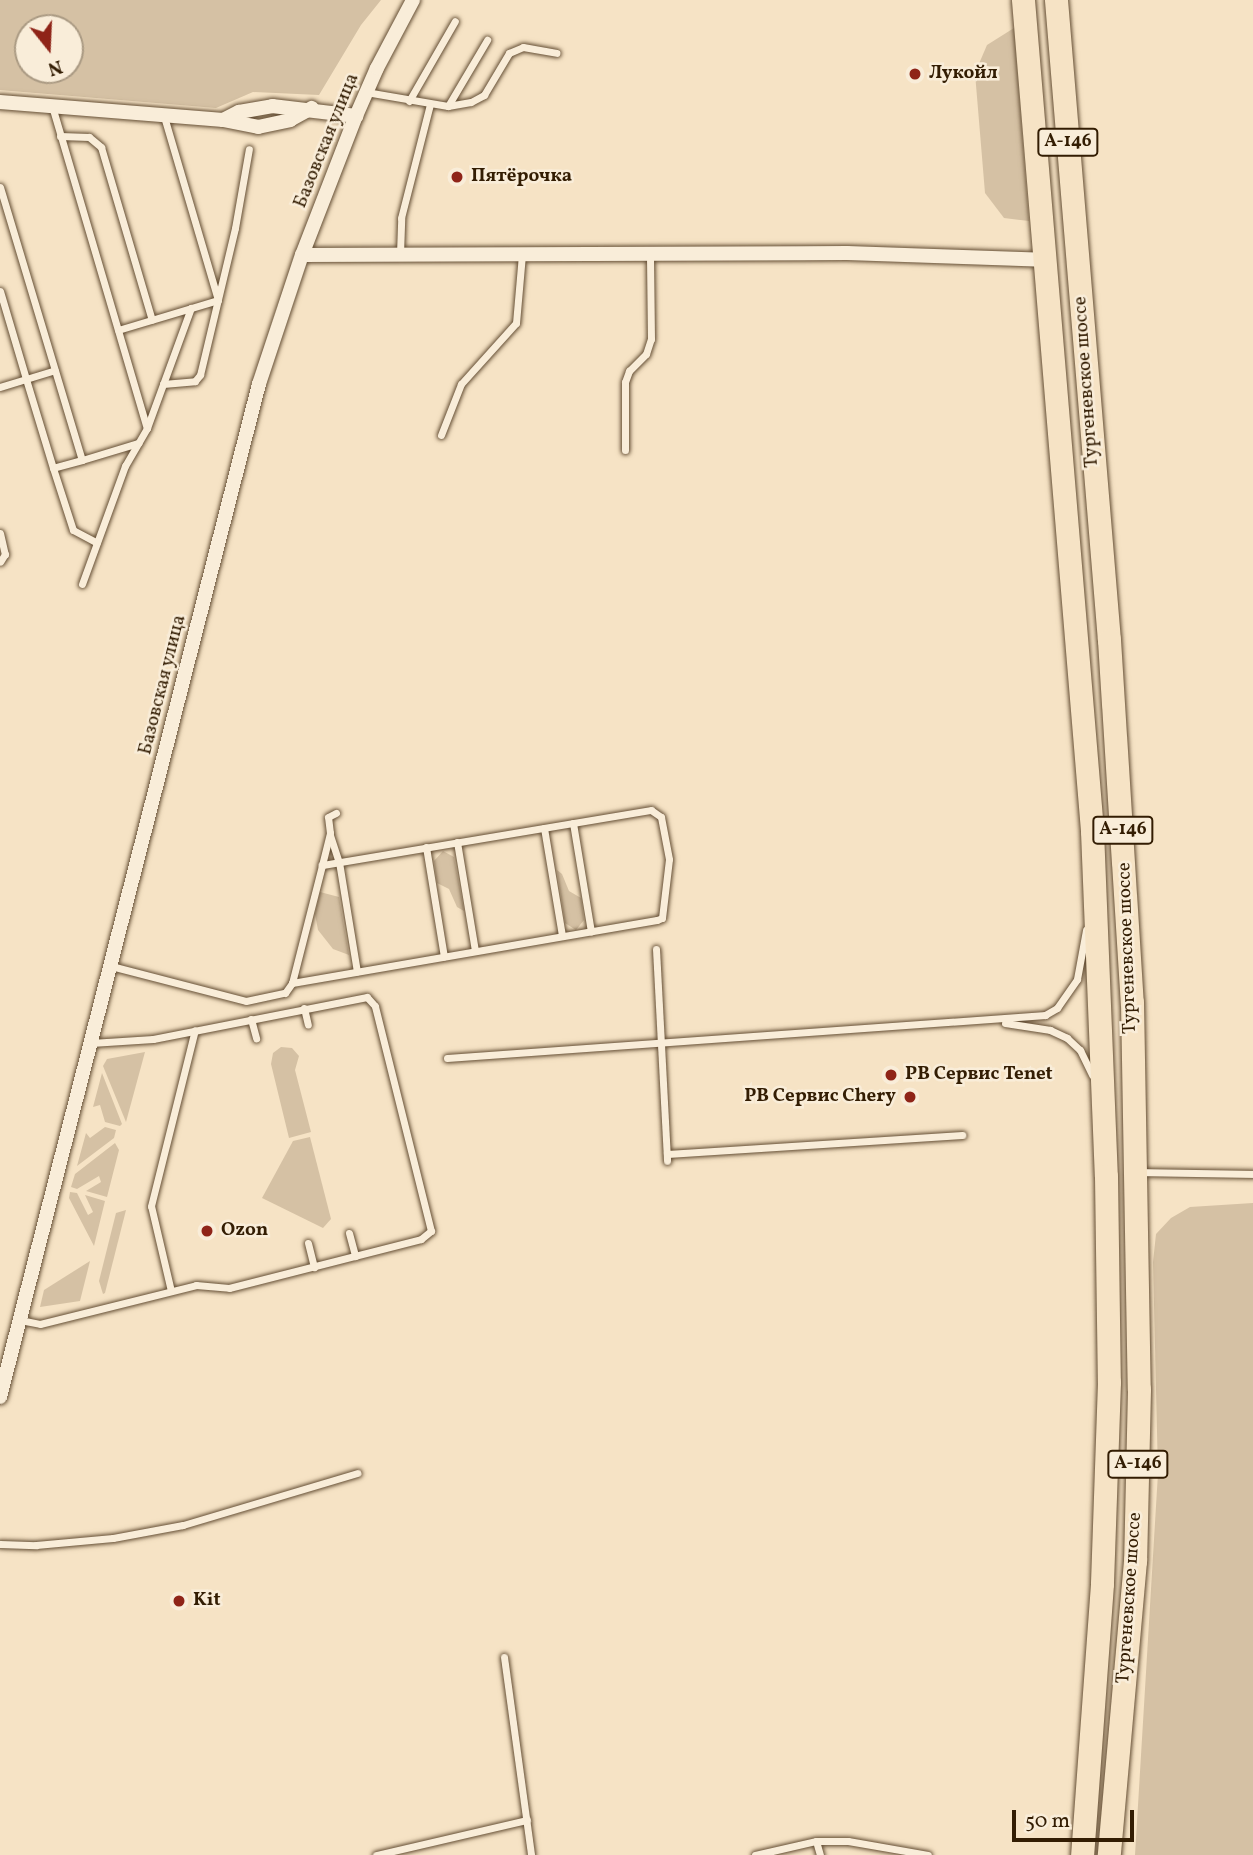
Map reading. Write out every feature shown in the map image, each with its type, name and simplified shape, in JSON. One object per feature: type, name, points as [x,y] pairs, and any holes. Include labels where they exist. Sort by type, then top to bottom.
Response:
[{"type":"highway","name":"Тургеневское шоссе","points":[[1023,0],[1092,831],[1104,1131],[1109,1382],[1102,1584],[1082,1855]]},
{"type":"highway","name":"Тургеневское шоссе","points":[[1056,0],[1124,838],[1132,1002],[1139,1389],[1135,1561],[1109,1855]]},
{"type":"street","name":"Базовская улица","points":[[0,1398],[259,384],[302,255],[356,116],[413,0]]},
{"type":"street","points":[[0,102],[223,120],[249,126],[273,126],[312,108],[356,116]]},
{"type":"street","points":[[302,255],[847,253],[1043,260]]},
{"type":"lane","points":[[409,101],[454,21]]},
{"type":"lane","points":[[447,106],[487,40]]},
{"type":"lane","points":[[366,92],[447,106],[471,102],[484,96],[509,53],[523,47],[556,53]]},
{"type":"lane","points":[[400,254],[401,218],[430,104]]},
{"type":"lane","points":[[51,106],[148,428]]},
{"type":"lane","points":[[163,115],[218,300]]},
{"type":"lane","points":[[60,136],[89,137],[101,147],[152,320]]},
{"type":"lane","points":[[163,384],[192,382],[198,377],[237,220],[248,149]]},
{"type":"lane","points":[[0,187],[82,460]]},
{"type":"lane","points":[[625,450],[625,382],[629,371],[646,354],[651,340],[650,252]]},
{"type":"lane","points":[[441,435],[461,384],[516,323],[522,253]]},
{"type":"lane","points":[[0,291],[73,530],[97,543]]},
{"type":"lane","points":[[118,330],[218,300]]},
{"type":"lane","points":[[82,584],[125,466],[148,428],[191,308]]},
{"type":"lane","points":[[0,387],[55,370]]},
{"type":"lane","points":[[53,468],[138,443]]},
{"type":"lane","points":[[0,533],[5,554],[0,562]]},
{"type":"lane","points":[[292,983],[662,918],[669,859],[658,811],[322,865]]},
{"type":"lane","points":[[336,813],[328,817],[330,833],[339,862],[357,972]]},
{"type":"lane","points":[[573,823],[591,932]]},
{"type":"lane","points":[[544,828],[562,936]]},
{"type":"lane","points":[[447,1058],[993,1021],[1045,1015],[1057,1008],[1073,987],[1083,957],[1092,831]]},
{"type":"lane","points":[[111,966],[246,1001],[285,993],[292,983],[330,833]]},
{"type":"lane","points":[[457,842],[475,951]]},
{"type":"lane","points":[[426,847],[444,957]]},
{"type":"lane","points":[[656,950],[667,1158],[962,1135]]},
{"type":"lane","points":[[18,1320],[40,1324],[196,1286],[229,1288],[421,1239],[428,1236],[431,1226],[372,1000],[359,996],[153,1039],[91,1043]]},
{"type":"lane","points":[[304,1008],[308,1025]]},
{"type":"lane","points":[[251,1019],[256,1038]]},
{"type":"lane","points":[[993,1021],[1050,1030],[1067,1038],[1080,1050],[1090,1065],[1104,1131]]},
{"type":"lane","points":[[171,1291],[151,1206],[195,1030]]},
{"type":"lane","points":[[1134,1172],[1253,1174]]},
{"type":"lane","points":[[349,1233],[355,1256]]},
{"type":"lane","points":[[308,1244],[314,1267]]},
{"type":"lane","points":[[0,1544],[36,1545],[113,1538],[183,1525],[357,1473]]},
{"type":"lane","points":[[504,1657],[531,1855]]},
{"type":"lane","points":[[376,1855],[527,1820]]},
{"type":"lane","points":[[755,1855],[816,1841],[848,1841],[928,1855]]},
{"type":"lane","points":[[816,1841],[820,1855]]},
{"type":"shaded area","points":[[0,0],[381,0],[361,25],[319,95],[253,92],[216,108],[0,90]]},
{"type":"shaded area","points":[[1014,28],[1029,221],[1004,218],[985,193],[975,73],[987,45]]},
{"type":"shaded area","points":[[443,851],[454,857],[464,911],[457,907],[449,889],[437,883],[434,861]]},
{"type":"shaded area","points":[[557,870],[562,874],[569,891],[581,898],[584,920],[576,930],[565,923]]},
{"type":"shaded area","points":[[320,892],[339,897],[349,955],[333,949],[318,930],[315,914]]},
{"type":"shaded area","points":[[281,1047],[292,1048],[299,1056],[295,1070],[311,1132],[289,1138],[271,1064],[273,1053]]},
{"type":"shaded area","points":[[145,1052],[126,1122],[103,1066],[107,1059]]},
{"type":"shaded area","points":[[102,1073],[122,1124],[120,1126],[105,1122],[100,1105],[93,1107]]},
{"type":"shaded area","points":[[105,1127],[116,1130],[114,1138],[77,1166],[86,1133],[90,1138]]},
{"type":"shaded area","points":[[310,1137],[331,1219],[323,1228],[262,1198],[293,1141]]},
{"type":"shaded area","points":[[115,1143],[119,1150],[107,1197],[86,1191],[101,1182],[99,1176],[77,1189],[71,1187],[75,1174]]},
{"type":"shaded area","points":[[70,1192],[77,1193],[88,1215],[93,1212],[85,1195],[105,1201],[94,1246],[69,1198]]},
{"type":"shaded area","points":[[1253,1203],[1253,1855],[1135,1855],[1158,1473],[1153,1262],[1156,1234],[1171,1218],[1190,1207]]},
{"type":"shaded area","points":[[126,1210],[103,1294],[99,1281],[116,1213]]},
{"type":"shaded area","points":[[90,1261],[80,1301],[40,1307],[44,1290]]},
{"type":"place","name":"Лукойл","points":[[915,74]]},
{"type":"place","name":"Пятёрочка","points":[[457,177]]},
{"type":"place","name":"PB Сервис Tenet","points":[[891,1075]]},
{"type":"place","name":"PB Сервис Chery","points":[[910,1097]]},
{"type":"place","name":"Ozon","points":[[207,1231]]},
{"type":"place","name":"Kit","points":[[179,1601]]}]
